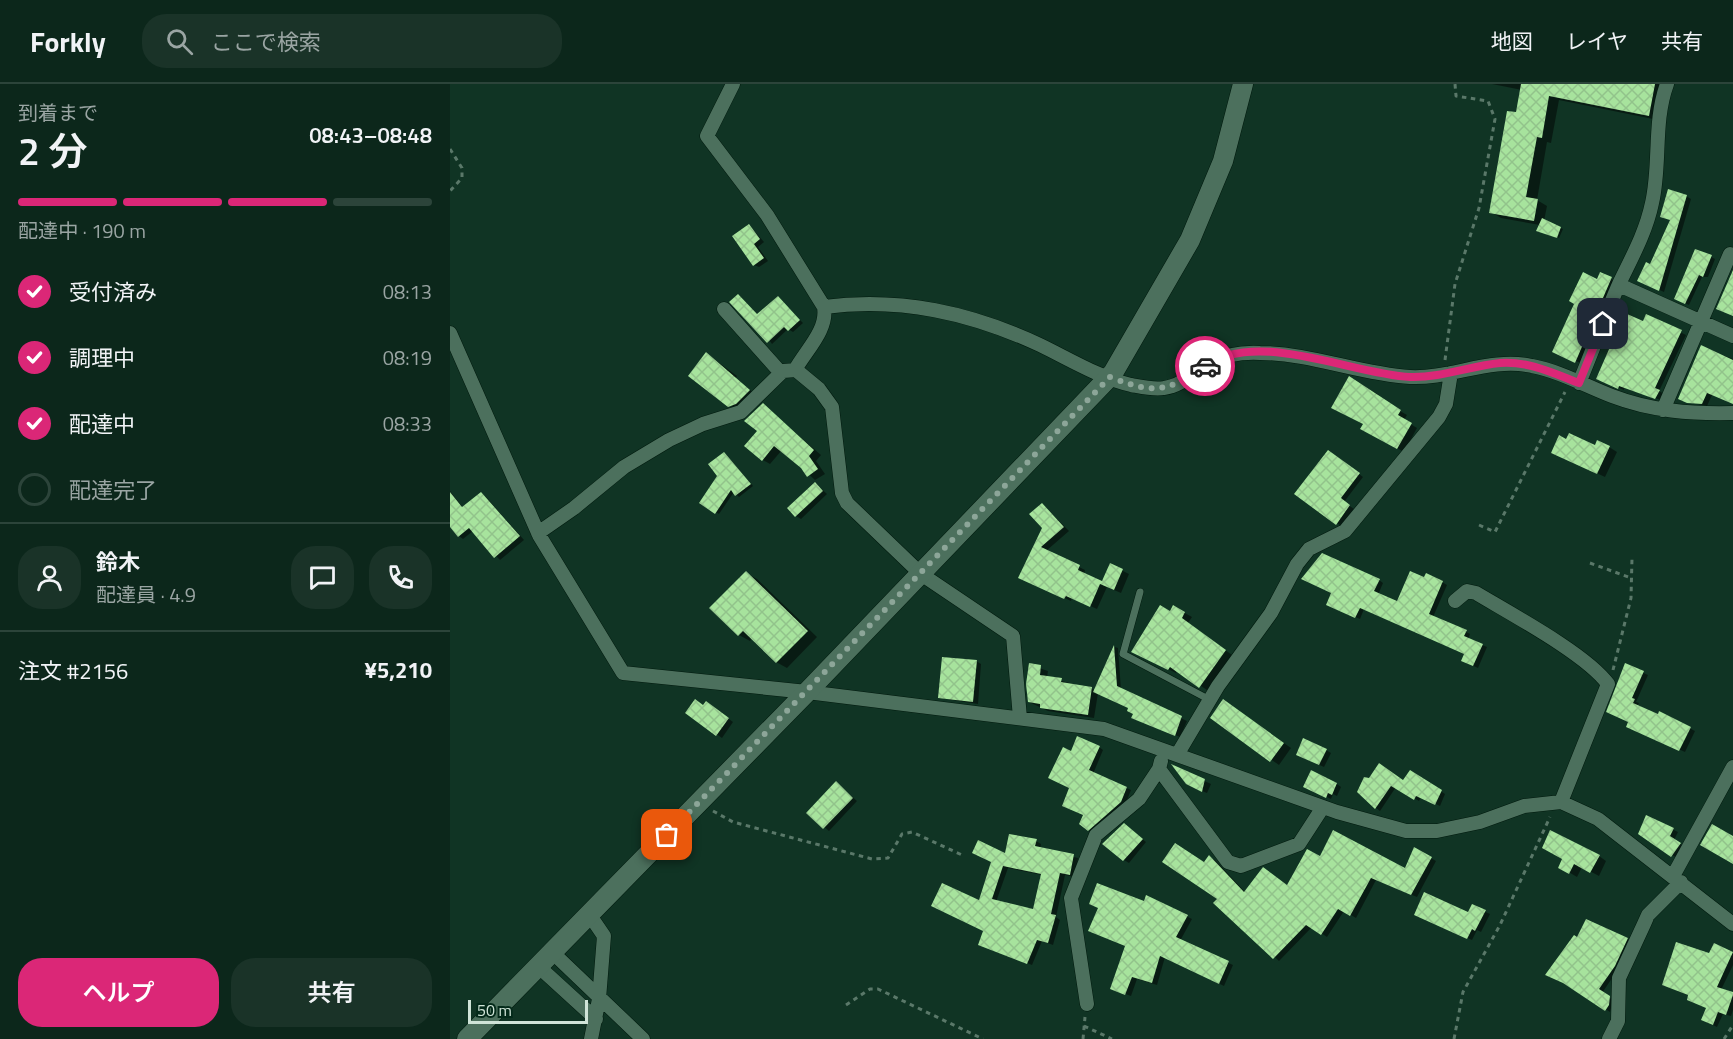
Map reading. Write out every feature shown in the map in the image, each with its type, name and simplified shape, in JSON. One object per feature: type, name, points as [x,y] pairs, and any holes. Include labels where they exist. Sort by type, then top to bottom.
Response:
[{"type":"street","points":[[538,533],[574,508],[624,467],[703,424],[741,412],[788,372],[821,329],[826,318],[824,306],[767,215],[707,136],[733,84]]},
{"type":"street","points":[[467,1039],[807,692],[1110,377],[1148,316],[1190,240],[1223,161],[1243,84]]},
{"type":"street","points":[[1575,381],[1646,229],[1653,201],[1662,98],[1667,84]]},
{"type":"street","points":[[1663,410],[1730,254]]},
{"type":"street","points":[[1619,285],[1733,336]]},
{"type":"street","points":[[824,306],[920,306],[970,316],[1001,327],[1110,377],[1129,384],[1163,389],[1172,387],[1226,356],[1261,352],[1325,361],[1392,375],[1433,377],[1500,363],[1515,363],[1534,366],[1638,405],[1695,414],[1733,413]]},
{"type":"street","points":[[724,309],[788,372],[814,384],[832,407],[842,493],[847,503],[921,574],[1013,636],[1020,718]]},
{"type":"street","points":[[450,333],[538,533],[623,673],[807,692],[1104,729],[1375,824],[1420,832],[1480,822],[1524,806],[1559,802],[1598,819],[1733,924]]},
{"type":"street","points":[[1087,1004],[1071,898],[1096,835],[1139,799],[1271,613],[1297,564],[1310,549],[1345,531],[1439,417],[1446,404],[1448,374]]},
{"type":"street","points":[[1455,601],[1467,591],[1476,593],[1579,658],[1601,675],[1608,684],[1559,802]]},
{"type":"street","points":[[1610,1039],[1618,1021],[1619,978],[1648,915],[1677,879],[1733,767]]},
{"type":"street","points":[[1159,769],[1228,862],[1240,866],[1299,844],[1323,807]]},
{"type":"street","points":[[589,914],[604,936],[599,999],[591,1039]]},
{"type":"street","points":[[552,951],[599,999],[643,1039]]},
{"type":"street","points":[[538,966],[596,1019]]},
{"type":"lane","points":[[1140,592],[1123,654],[1210,700]]},
{"type":"path","points":[[1448,374],[1446,344],[1455,284],[1479,207],[1495,119],[1488,101],[1456,96],[1455,84]]},
{"type":"path","points":[[450,149],[462,168],[462,178],[450,191]]},
{"type":"path","points":[[1479,525],[1495,532],[1575,381]]},
{"type":"path","points":[[1608,684],[1621,645],[1631,598],[1632,558]]},
{"type":"path","points":[[1590,563],[1631,578]]},
{"type":"path","points":[[1454,1039],[1463,992],[1500,926],[1559,802]]},
{"type":"path","points":[[698,803],[733,822],[872,859],[888,858],[902,834],[912,832],[962,855]]},
{"type":"path","points":[[846,1005],[870,989],[878,989],[983,1039]]},
{"type":"path","points":[[1083,1039],[1087,1004]]},
{"type":"path","points":[[1724,1039],[1733,1025]]},
{"type":"path","points":[[1084,1026],[1112,1039]]},
{"type":"building","points":[[1521,84],[1655,84],[1649,116],[1549,96],[1542,138],[1537,137],[1526,197],[1538,199],[1534,221],[1489,213],[1507,111],[1516,112]]},
{"type":"building","points":[[1668,189],[1687,195],[1659,291],[1637,281],[1646,262],[1650,264],[1670,220],[1660,217]]},
{"type":"building","points":[[1542,218],[1561,227],[1557,238],[1536,231]]},
{"type":"building","points":[[749,224],[760,239],[754,244],[764,258],[753,266],[732,236]]},
{"type":"building","points":[[1695,249],[1712,255],[1703,277],[1699,275],[1685,304],[1674,299]]},
{"type":"building","points":[[1733,270],[1733,316],[1716,309]]},
{"type":"building","points":[[1583,272],[1597,279],[1600,272],[1612,277],[1575,363],[1552,352],[1574,304],[1569,301]]},
{"type":"building","points":[[738,294],[757,314],[778,296],[800,320],[788,331],[784,327],[767,343],[729,302]]},
{"type":"building","points":[[1618,310],[1643,321],[1646,314],[1682,330],[1655,388],[1660,390],[1655,399],[1619,386],[1618,389],[1596,379],[1620,324],[1613,321]]},
{"type":"building","points":[[1701,345],[1733,360],[1733,404],[1707,393],[1702,404],[1687,403],[1678,399]]},
{"type":"building","points":[[706,352],[750,390],[736,404],[728,407],[688,376]]},
{"type":"building","points":[[1349,376],[1401,410],[1398,415],[1412,423],[1397,449],[1360,429],[1363,424],[1331,408]]},
{"type":"building","points":[[763,403],[814,450],[809,456],[818,469],[807,477],[801,468],[774,446],[762,461],[744,446],[757,431],[744,421]]},
{"type":"building","points":[[1569,433],[1595,445],[1597,440],[1610,446],[1597,474],[1551,453],[1559,435],[1566,439]]},
{"type":"building","points":[[1328,450],[1360,473],[1341,498],[1350,505],[1336,525],[1294,494]]},
{"type":"building","points":[[724,452],[751,484],[735,496],[731,490],[715,514],[699,503],[717,476],[708,464]]},
{"type":"building","points":[[815,482],[823,491],[795,517],[787,508]]},
{"type":"building","points":[[450,492],[462,507],[481,492],[520,536],[494,558],[469,528],[458,537],[450,527]]},
{"type":"building","points":[[1042,503],[1064,527],[1041,547],[1080,565],[1078,570],[1102,581],[1110,563],[1123,569],[1114,590],[1100,584],[1090,607],[1066,596],[1064,599],[1018,578],[1042,528],[1029,514]]},
{"type":"building","points":[[1322,553],[1380,579],[1374,591],[1397,601],[1410,571],[1424,577],[1426,573],[1443,581],[1429,614],[1467,630],[1464,636],[1483,644],[1473,666],[1461,661],[1464,654],[1360,608],[1355,618],[1326,605],[1331,593],[1301,579]]},
{"type":"building","points":[[746,571],[808,631],[776,663],[743,631],[738,636],[709,608]]},
{"type":"building","points":[[1160,605],[1170,611],[1173,605],[1185,612],[1182,618],[1226,650],[1199,688],[1170,667],[1168,670],[1131,652]]},
{"type":"building","points":[[1114,645],[1117,686],[1182,716],[1175,736],[1131,718],[1133,714],[1127,711],[1128,708],[1093,692]]},
{"type":"building","points":[[942,657],[977,660],[973,702],[938,698]]},
{"type":"building","points":[[1029,663],[1041,665],[1040,675],[1062,678],[1061,682],[1092,687],[1088,715],[1040,708],[1040,704],[1028,702],[1026,684]]},
{"type":"building","points":[[1625,663],[1644,671],[1632,698],[1635,699],[1633,703],[1658,714],[1659,711],[1691,727],[1679,751],[1626,727],[1628,722],[1606,712]]},
{"type":"building","points":[[695,699],[703,705],[706,701],[729,718],[716,736],[685,713]]},
{"type":"building","points":[[1223,699],[1284,743],[1270,762],[1210,718]]},
{"type":"building","points":[[1077,736],[1100,746],[1089,770],[1127,787],[1121,802],[1088,831],[1079,824],[1083,815],[1062,806],[1069,788],[1048,778],[1063,747],[1071,751]]},
{"type":"building","points":[[1303,738],[1327,749],[1319,765],[1296,755]]},
{"type":"building","points":[[1379,763],[1403,780],[1410,770],[1442,790],[1435,805],[1416,796],[1414,800],[1391,786],[1375,809],[1357,792],[1364,777],[1369,778]]},
{"type":"building","points":[[1171,764],[1205,779],[1202,792],[1186,784]]},
{"type":"building","points":[[1311,770],[1337,783],[1332,795],[1328,793],[1326,798],[1303,787]]},
{"type":"building","points":[[836,781],[853,798],[823,829],[806,813]]},
{"type":"building","points":[[1646,815],[1674,828],[1670,836],[1681,843],[1671,857],[1638,834]]},
{"type":"building","points":[[1124,823],[1143,839],[1123,861],[1102,844]]},
{"type":"building","points":[[1712,824],[1733,836],[1733,864],[1700,845]]},
{"type":"building","points":[[1333,830],[1405,868],[1414,847],[1432,857],[1411,895],[1371,878],[1350,916],[1338,909],[1321,935],[1306,925],[1273,959],[1213,903],[1217,899],[1162,862],[1175,843],[1204,862],[1209,855],[1244,892],[1263,867],[1287,885],[1307,849],[1320,856]]},
{"type":"building","points":[[1550,830],[1600,855],[1590,873],[1574,864],[1569,874],[1558,868],[1562,859],[1542,848]]},
{"type":"building","points":[[1009,834],[1037,839],[1035,846],[1074,854],[1070,875],[1060,873],[1051,914],[1056,915],[1048,943],[1037,940],[1027,964],[978,945],[983,931],[931,906],[942,883],[979,900],[991,862],[972,853],[978,840],[1005,853]],"holes":[[[1003,866],[1041,874],[1033,909],[992,899]]]},
{"type":"building","points":[[1097,883],[1144,901],[1146,895],[1188,915],[1176,937],[1229,961],[1219,984],[1160,956],[1152,983],[1132,977],[1125,995],[1110,989],[1125,946],[1088,931],[1098,908],[1089,904]]},
{"type":"building","points":[[1424,892],[1468,912],[1472,904],[1486,910],[1475,931],[1472,929],[1467,939],[1414,915]]},
{"type":"building","points":[[1586,919],[1628,938],[1615,966],[1599,989],[1610,996],[1609,1005],[1605,1011],[1563,983],[1545,975],[1574,935],[1577,937]]},
{"type":"building","points":[[1676,942],[1709,953],[1714,943],[1733,952],[1717,987],[1733,992],[1733,995],[1726,1015],[1718,1012],[1713,1025],[1701,1020],[1706,1008],[1687,1000],[1688,995],[1662,985]]},
{"type":"way so far","points":[[667,835],[1110,377],[1129,384],[1163,389],[1172,387],[1205,366]]},
{"type":"route","points":[[1205,366],[1226,356],[1261,352],[1411,377],[1433,377],[1500,363],[1515,363],[1534,366],[1579,383],[1603,324]]}]
